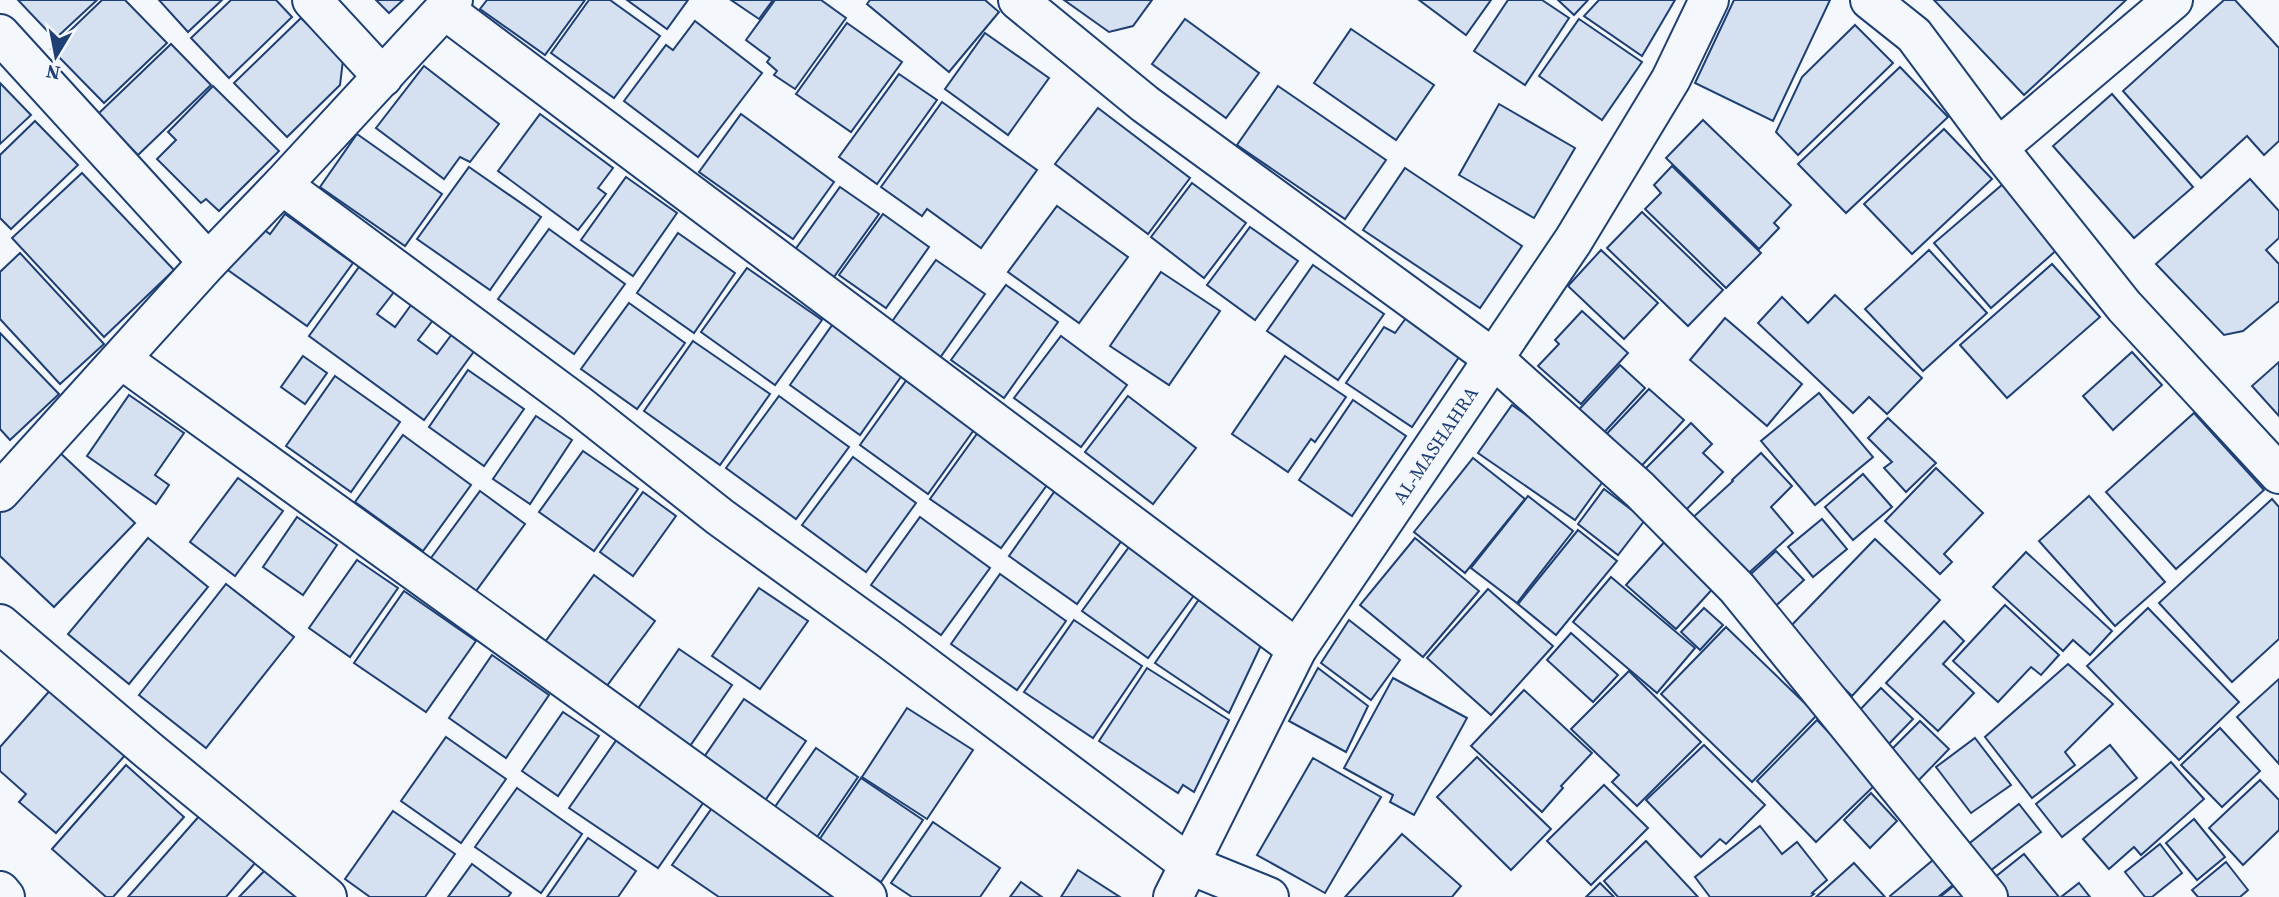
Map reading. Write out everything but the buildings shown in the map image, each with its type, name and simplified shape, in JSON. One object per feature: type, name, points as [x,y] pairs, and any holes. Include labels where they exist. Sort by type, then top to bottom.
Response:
[{"type":"street","points":[[312,0],[383,77]]},
{"type":"street","points":[[1018,0],[1145,104],[1494,359],[1640,489],[1737,589],[1988,897]]},
{"type":"street","name":"AL-MASHAHRA","points":[[1182,881],[1297,649],[1573,241],[1671,79],[1709,0]]},
{"type":"street","points":[[1870,0],[1914,35],[1998,148],[2124,306],[2279,474]]},
{"type":"street","points":[[1998,148],[2174,0]]},
{"type":"street","points":[[4,479],[121,359],[208,262],[449,5],[1297,649]]},
{"type":"street","points":[[0,34],[208,262]]},
{"type":"street","points":[[282,185],[576,403],[720,517],[889,639],[1182,881],[1269,897]]},
{"type":"street","points":[[121,359],[867,897]]},
{"type":"street","points":[[0,624],[327,897]]},
{"type":"street","points":[[0,891],[5,897]]}]
